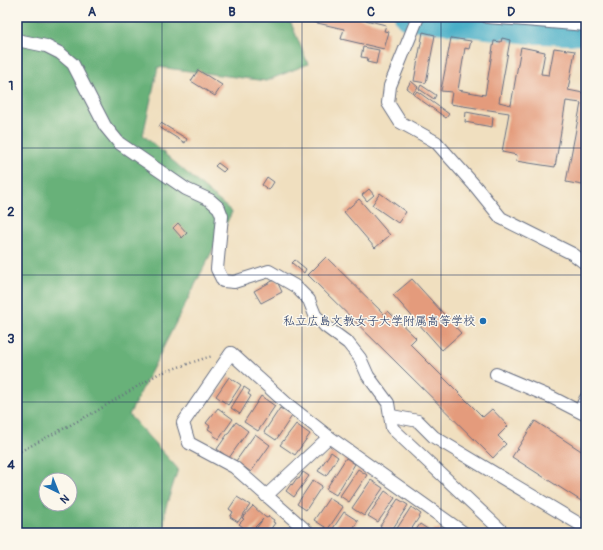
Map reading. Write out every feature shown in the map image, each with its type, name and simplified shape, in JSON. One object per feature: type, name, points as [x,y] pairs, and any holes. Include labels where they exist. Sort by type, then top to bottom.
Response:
[{"type":"street","points":[[487,17],[586,24]]},
{"type":"street","points":[[417,20],[390,86],[388,103],[400,122],[436,142],[476,187],[500,218],[573,254],[586,264]]},
{"type":"street","points":[[17,40],[46,46],[60,52],[73,64],[105,126],[119,143],[186,189],[210,200],[219,208],[222,216],[217,269],[223,281],[234,282],[269,271],[296,286],[309,300],[315,314],[325,326],[348,343],[360,358],[368,376],[388,403],[392,416],[392,428],[504,533]]},
{"type":"street","points":[[309,533],[234,467],[189,443],[183,423],[231,353],[286,403],[330,437],[464,533]]},
{"type":"street","points":[[496,374],[553,398],[583,413],[586,398]]},
{"type":"street","points":[[392,416],[418,421],[434,437],[586,528]]},
{"type":"street","points":[[266,496],[330,437]]},
{"type":"path","points":[[17,453],[95,412],[158,374],[205,358],[231,353]]},
{"type":"green space","points":[[17,17],[275,17],[291,23],[308,64],[266,81],[158,67],[143,135],[232,212],[129,415],[178,469],[165,510],[164,533],[17,533]]},
{"type":"building","points":[[314,17],[353,17],[386,25],[384,31],[389,32],[384,49],[341,39],[344,29],[313,22]]},
{"type":"building","points":[[423,32],[435,35],[426,83],[414,81]]},
{"type":"building","points":[[451,38],[471,41],[469,49],[465,48],[458,90],[485,95],[494,41],[501,42],[502,38],[510,40],[499,102],[511,105],[521,47],[545,52],[541,74],[549,75],[554,48],[575,51],[568,90],[583,93],[586,81],[586,166],[582,185],[566,182],[581,103],[566,101],[555,167],[516,161],[517,155],[502,152],[509,113],[450,104],[452,92],[441,91]]},
{"type":"building","points":[[363,47],[379,50],[376,64],[367,62],[368,58],[361,57]]},
{"type":"building","points":[[198,70],[222,85],[215,96],[191,81]]},
{"type":"building","points":[[411,81],[418,87],[413,93],[407,88]]},
{"type":"building","points":[[421,85],[436,95],[434,99],[419,89]]},
{"type":"building","points":[[417,91],[449,114],[446,118],[414,95]]},
{"type":"building","points":[[466,112],[493,117],[492,127],[465,122]]},
{"type":"building","points":[[161,123],[187,139],[185,143],[159,127]]},
{"type":"building","points":[[218,163],[226,169],[223,172],[215,166]]},
{"type":"building","points":[[267,177],[274,182],[269,190],[262,185]]},
{"type":"building","points":[[369,189],[374,195],[367,201],[362,195]]},
{"type":"building","points":[[380,193],[406,212],[398,223],[372,205]]},
{"type":"building","points":[[359,199],[390,235],[375,248],[344,212]]},
{"type":"building","points":[[178,223],[187,233],[182,238],[173,228]]},
{"type":"building","points":[[326,257],[385,315],[388,311],[416,338],[410,344],[483,417],[492,409],[508,426],[498,436],[506,444],[493,458],[308,275]]},
{"type":"building","points":[[295,260],[306,269],[304,273],[292,263]]},
{"type":"building","points":[[276,279],[282,292],[261,303],[254,291]]},
{"type":"building","points":[[412,279],[461,333],[442,350],[393,295]]},
{"type":"building","points":[[229,377],[241,385],[228,405],[216,396]]},
{"type":"building","points":[[244,387],[250,391],[248,394],[251,396],[240,414],[231,408]]},
{"type":"building","points":[[261,396],[275,406],[258,431],[244,422]]},
{"type":"building","points":[[218,408],[233,419],[219,439],[208,429],[210,426],[206,423]]},
{"type":"building","points":[[280,408],[292,416],[276,440],[264,432]]},
{"type":"building","points":[[535,421],[586,454],[586,504],[512,457]]},
{"type":"building","points":[[236,422],[248,431],[229,458],[217,449]]},
{"type":"building","points":[[296,424],[310,434],[295,455],[280,445]]},
{"type":"building","points":[[255,434],[270,445],[251,472],[236,461]]},
{"type":"building","points":[[331,452],[338,457],[326,476],[318,471]]},
{"type":"building","points":[[346,458],[355,464],[336,495],[326,489]]},
{"type":"building","points":[[358,469],[367,475],[349,502],[340,496]]},
{"type":"building","points":[[303,472],[309,476],[294,497],[286,491],[297,478],[299,479]]},
{"type":"building","points":[[313,480],[322,486],[306,510],[297,504]]},
{"type":"building","points":[[371,480],[383,488],[364,516],[352,508]]},
{"type":"building","points":[[385,491],[395,498],[378,522],[368,516]]},
{"type":"building","points":[[237,497],[250,505],[238,522],[230,517],[233,512],[229,509]]},
{"type":"building","points":[[329,498],[343,507],[328,529],[314,520]]},
{"type":"building","points":[[398,499],[408,505],[390,533],[380,526]]},
{"type":"building","points":[[253,506],[265,517],[267,518],[268,516],[274,520],[273,522],[275,523],[270,530],[273,532],[272,533],[253,533],[263,519],[249,533],[239,524],[244,519],[242,518]]},
{"type":"building","points":[[411,507],[421,514],[409,533],[394,533]]},
{"type":"building","points":[[344,512],[358,521],[350,533],[330,533]]},
{"type":"building","points":[[420,524],[429,530],[427,533],[414,533]]},
{"type":"building","points":[[439,528],[441,529],[439,532],[440,533],[432,533],[435,529],[437,530]]},
{"type":"waterway","points":[[407,17],[527,31],[586,33]]},
{"type":"place","name":"私立広島文教女子大学附属高等学校","points":[[483,321]]}]
